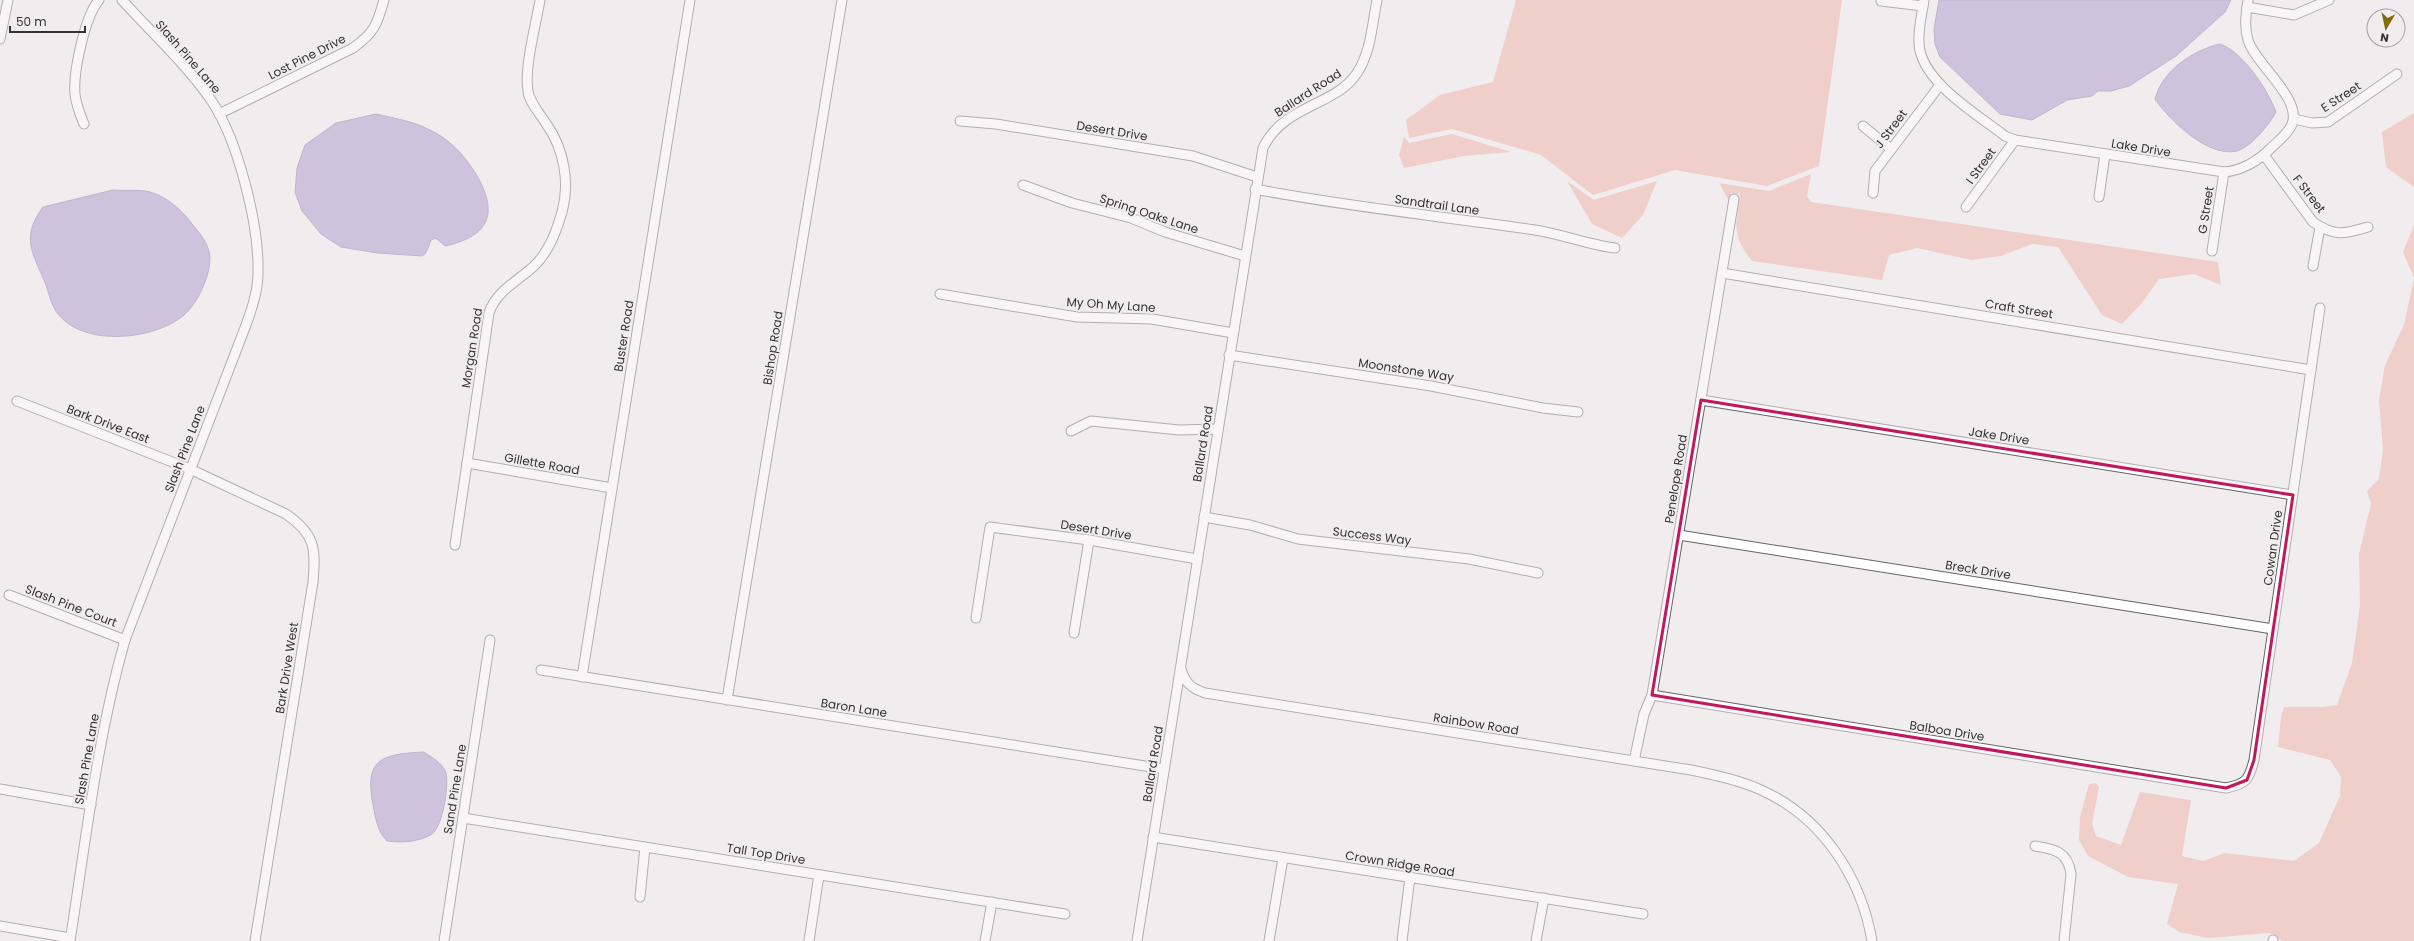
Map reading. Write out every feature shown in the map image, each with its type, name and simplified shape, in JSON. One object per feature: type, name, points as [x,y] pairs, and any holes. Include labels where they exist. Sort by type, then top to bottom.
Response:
[{"type":"street","points":[[0,39],[8,0]]},
{"type":"street","points":[[84,124],[76,101],[77,75],[88,18],[99,0]]},
{"type":"street","name":"Slash Pine Lane","points":[[70,940],[110,695],[125,640],[246,325],[256,290],[258,272],[253,222],[245,188],[234,150],[219,114],[197,83],[122,0]]},
{"type":"street","name":"Lost Pine Drive","points":[[219,114],[353,48],[368,37],[377,25],[384,0]]},
{"type":"street","name":"Morgan Road","points":[[455,545],[489,313],[493,300],[535,265],[544,255],[555,234],[566,194],[563,162],[554,135],[528,92],[527,75],[540,0]]},
{"type":"street","name":"Buster Road","points":[[582,676],[690,0]]},
{"type":"street","name":"Bishop Road","points":[[726,700],[842,0]]},
{"type":"street","name":"Ballard Road","points":[[1137,941],[1255,189],[1263,148],[1274,131],[1288,118],[1336,91],[1356,74],[1364,62],[1369,45],[1376,0]]},
{"type":"street","points":[[2294,119],[2292,107],[2283,91],[2250,46],[2246,24],[2248,3],[2294,14],[2328,0]]},
{"type":"street","points":[[1882,1],[1924,3]]},
{"type":"street","name":"Lake Drive","points":[[1924,3],[1919,43],[1920,52],[1925,65],[1940,85],[2004,136],[2015,140],[2224,172],[2239,169],[2264,155],[2290,128],[2294,119]]},
{"type":"street","name":"E Street","points":[[2294,119],[2312,123],[2328,122],[2397,74]]},
{"type":"street","name":"J Street","points":[[1873,193],[1875,171],[1940,85]]},
{"type":"street","name":"Desert Drive","points":[[960,121],[996,124],[1193,156],[1257,177]]},
{"type":"street","points":[[1863,126],[1891,149]]},
{"type":"street","name":"I Street","points":[[1966,207],[2015,140]]},
{"type":"street","points":[[2099,197],[2105,154]]},
{"type":"street","name":"F Street","points":[[2264,155],[2313,222],[2320,227],[2343,234],[2368,227]]},
{"type":"street","name":"G Street","points":[[2212,251],[2224,172]]},
{"type":"street","name":"Spring Oaks Lane","points":[[1023,185],[1072,203],[1132,218],[1165,232],[1245,256]]},
{"type":"street","name":"Sandtrail Lane","points":[[1255,189],[1332,204],[1537,231],[1615,248]]},
{"type":"street","name":"Penelope Road","points":[[1634,761],[1644,714],[1652,695],[1734,199]]},
{"type":"street","points":[[2313,266],[2320,227]]},
{"type":"street","name":"Craft Street","points":[[1722,273],[2311,370]]},
{"type":"street","name":"My Oh My Lane","points":[[940,294],[1077,318],[1152,319],[1233,333]]},
{"type":"street","name":"Cowan Drive","points":[[2238,786],[2247,780],[2254,760],[2320,308]]},
{"type":"street","name":"Moonstone Way","points":[[1229,355],[1431,386],[1543,408],[1578,412]]},
{"type":"street","name":"Jake Drive","points":[[1701,400],[2293,495]]},
{"type":"street","name":"Bark Drive East","points":[[17,401],[190,469]]},
{"type":"street","points":[[1071,431],[1091,421],[1179,430],[1218,429]]},
{"type":"street","name":"Gillette Road","points":[[467,463],[612,488]]},
{"type":"street","name":"Bark Drive West","points":[[190,469],[286,514],[305,530],[313,546],[313,582],[255,941]]},
{"type":"street","name":"Success Way","points":[[1204,517],[1250,525],[1298,539],[1469,559],[1538,573]]},
{"type":"street","name":"Desert Drive","points":[[976,618],[990,527],[1089,540],[1197,559]]},
{"type":"street","name":"Breck Drive","points":[[1679,535],[2273,629]]},
{"type":"street","points":[[1074,633],[1089,540]]},
{"type":"street","name":"Slash Pine Court","points":[[9,595],[125,640]]},
{"type":"street","name":"Sand Pine Lane","points":[[444,941],[490,640]]},
{"type":"street","name":"Rainbow Road","points":[[1180,669],[1184,679],[1192,688],[1205,693],[1634,761],[1727,778],[1776,797],[1808,821],[1838,856],[1855,884],[1863,905],[1872,941]]},
{"type":"street","name":"Baron Lane","points":[[541,670],[1164,770]]},
{"type":"street","name":"Balboa Drive","points":[[1652,695],[2226,788],[2238,786]]},
{"type":"street","points":[[0,789],[91,805]]},
{"type":"street","name":"Tall Top Drive","points":[[463,818],[1065,914]]},
{"type":"street","name":"Crown Ridge Road","points":[[1153,837],[1643,914]]},
{"type":"street","points":[[2035,846],[2057,851],[2066,857],[2070,864],[2071,874],[2064,941]]},
{"type":"street","points":[[640,897],[645,847]]},
{"type":"street","points":[[1270,941],[1283,858]]},
{"type":"street","points":[[809,941],[819,875]]},
{"type":"street","points":[[1402,941],[1410,877]]},
{"type":"street","points":[[1536,941],[1544,898]]},
{"type":"street","points":[[985,941],[992,902]]},
{"type":"street","points":[[0,926],[70,940]]},
{"type":"highlighted area","points":[[1701,400],[2293,495],[2254,760],[2247,780],[2226,788],[1652,695]]},
{"type":"shaded area","points":[[1516,0],[1842,0],[1819,166],[1767,186],[1675,170],[1593,195],[1541,155],[1452,129],[1409,138],[1406,120],[1440,95],[1493,82]]},
{"type":"shaded area","points":[[1939,0],[2231,0],[2225,12],[2176,56],[2129,86],[2111,91],[2098,91],[2092,96],[2067,100],[2032,120],[2000,114],[1940,57],[1935,44],[1934,29]]},
{"type":"shaded area","points":[[2220,44],[2229,48],[2246,63],[2261,83],[2276,112],[2269,123],[2253,141],[2237,151],[2226,152],[2214,149],[2191,136],[2170,117],[2155,99],[2164,79],[2180,63],[2199,51]]},
{"type":"shaded area","points":[[2414,113],[2414,187],[2386,167],[2382,132]]},
{"type":"shaded area","points":[[376,114],[422,126],[436,133],[456,148],[467,160],[483,188],[487,200],[488,211],[486,221],[481,229],[472,236],[460,242],[445,246],[436,238],[431,240],[426,253],[422,256],[377,253],[341,247],[321,234],[302,211],[295,192],[297,168],[305,145],[336,123]]},
{"type":"shaded area","points":[[1452,134],[1511,152],[1464,156],[1404,168],[1399,155],[1404,137],[1409,143]]},
{"type":"shaded area","points":[[1811,174],[1807,196],[1811,202],[2218,262],[2221,285],[2194,274],[2159,279],[2141,304],[2122,324],[2102,315],[2058,247],[2032,244],[2001,256],[1971,260],[1917,248],[1889,255],[1882,280],[1752,261],[1745,252],[1738,236],[1737,214],[1740,194],[1731,193],[1729,201],[1719,183],[1769,191]]},
{"type":"shaded area","points":[[1567,181],[1594,200],[1657,181],[1643,215],[1622,238],[1592,224]]},
{"type":"shaded area","points":[[113,190],[146,191],[168,200],[184,214],[198,231],[210,253],[208,273],[194,304],[184,315],[156,330],[139,334],[102,336],[85,332],[71,325],[54,309],[33,254],[30,237],[36,218],[43,207]]},
{"type":"shaded area","points":[[2414,225],[2414,278],[2403,252]]},
{"type":"shaded area","points":[[2414,278],[2414,941],[2282,941],[2270,933],[2208,938],[2179,932],[2167,924],[2178,884],[2128,877],[2088,856],[2079,840],[2080,817],[2089,784],[2096,783],[2099,787],[2092,824],[2096,836],[2121,845],[2140,792],[2191,800],[2182,856],[2203,861],[2225,853],[2294,861],[2319,843],[2340,796],[2341,777],[2330,760],[2278,747],[2281,717],[2284,707],[2324,707],[2337,705],[2352,663],[2360,605],[2359,554],[2371,504],[2367,491],[2379,479],[2383,450],[2379,400],[2385,365],[2404,325]]},
{"type":"shaded area","points":[[424,752],[440,763],[446,773],[446,795],[439,823],[436,830],[432,834],[422,839],[404,842],[387,841],[379,829],[373,805],[371,778],[374,769],[379,762],[387,758],[409,753]]}]
